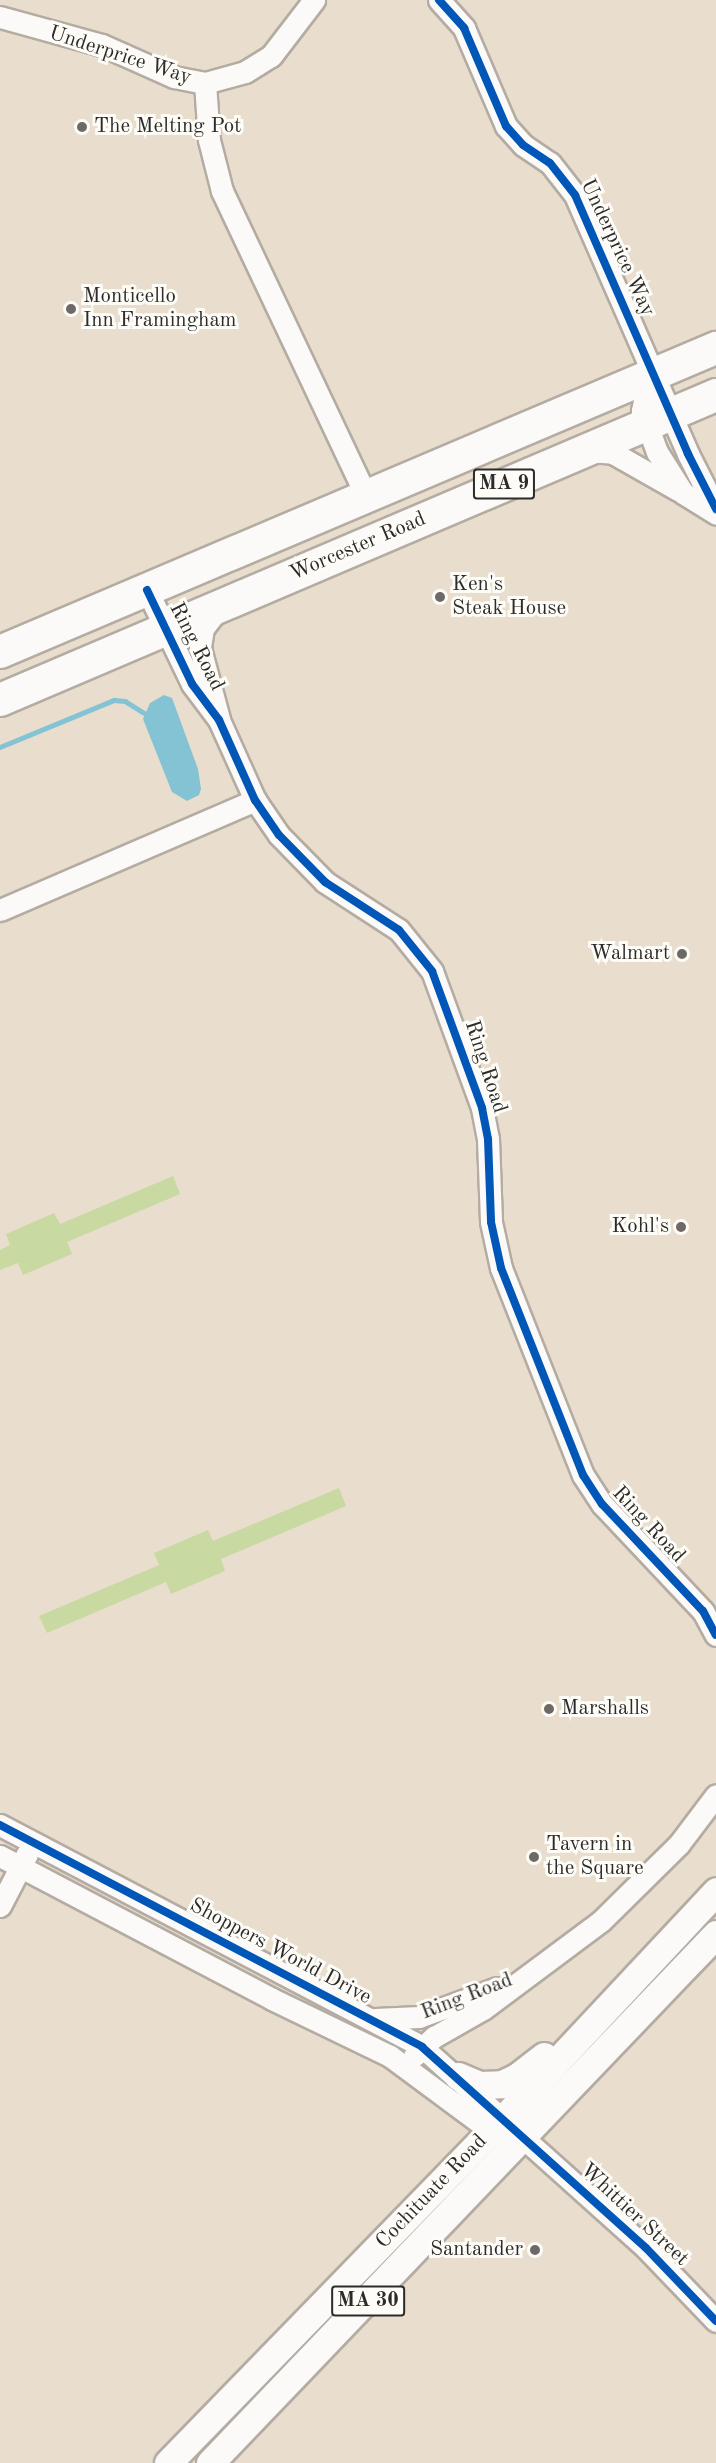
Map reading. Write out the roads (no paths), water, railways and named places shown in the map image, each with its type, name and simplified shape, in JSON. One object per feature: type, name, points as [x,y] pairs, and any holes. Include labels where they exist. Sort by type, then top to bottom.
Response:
[{"type":"highway","name":"Worcester Road","points":[[0,652],[716,348]]},
{"type":"highway","name":"Worcester Road","points":[[0,700],[716,394]]},
{"type":"main road","name":"Cochituate Road","points":[[168,2463],[497,2125],[716,1891]]},
{"type":"main road","name":"Cochituate Road","points":[[210,2463],[524,2138],[716,1934]]},
{"type":"main road","points":[[458,2076],[487,2086],[517,2077],[640,1972]]},
{"type":"street","name":"Underprice Way","points":[[0,17],[110,48],[174,77],[205,82],[245,72],[271,56],[314,0]]},
{"type":"street","name":"Underprice Way","points":[[439,0],[464,28],[506,126],[523,144],[550,163],[575,195],[654,374],[658,419]]},
{"type":"street","name":"Underprice Way","points":[[205,82],[209,140],[222,191],[366,496]]},
{"type":"street","points":[[654,374],[643,398],[716,511]]},
{"type":"street","points":[[658,419],[665,468],[683,493]]},
{"type":"street","points":[[581,452],[613,453],[716,511]]},
{"type":"street","name":"Ring Road","points":[[147,590],[196,691],[219,720],[255,800],[311,870],[392,923],[432,971],[482,1108],[488,1139],[492,1228],[501,1268],[583,1475],[602,1504],[703,1611],[716,1635]]},
{"type":"street","points":[[219,720],[200,644],[206,622],[228,601]]},
{"type":"street","points":[[0,910],[255,800]]},
{"type":"street","name":"Ring Road","points":[[406,2066],[423,2047],[483,2009],[585,1933],[638,1887],[699,1821],[716,1795]]},
{"type":"street","name":"Shoppers World Drive","points":[[0,1825],[423,2047],[458,2076],[497,2125]]},
{"type":"street","points":[[0,1906],[33,1843]]},
{"type":"street","name":"Shoppers World Drive","points":[[0,1856],[406,2066],[497,2125],[524,2138]]},
{"type":"street","name":"Ring Road","points":[[364,2017],[392,2020],[430,2014],[533,1970]]},
{"type":"street","name":"Whittier Street","points":[[524,2138],[646,2248],[716,2321]]},
{"type":"water","points":[[164,695],[172,698],[198,769],[201,789],[199,795],[187,801],[172,792],[143,719],[150,703]]},
{"type":"waterway","points":[[0,747],[114,700],[125,701],[144,713]]},
{"type":"place","name":"The Melting Pot","points":[[82,127]]},
{"type":"place","name":"Monticello Inn Framingham","points":[[71,309]]},
{"type":"place","name":"Ken's Steak House","points":[[440,597]]},
{"type":"place","name":"Walmart","points":[[682,954]]},
{"type":"place","name":"Kohl's","points":[[681,1227]]},
{"type":"place","name":"Marshalls","points":[[549,1709]]},
{"type":"place","name":"Tavern in the Square","points":[[534,1857]]},
{"type":"place","name":"Santander","points":[[535,2250]]}]
